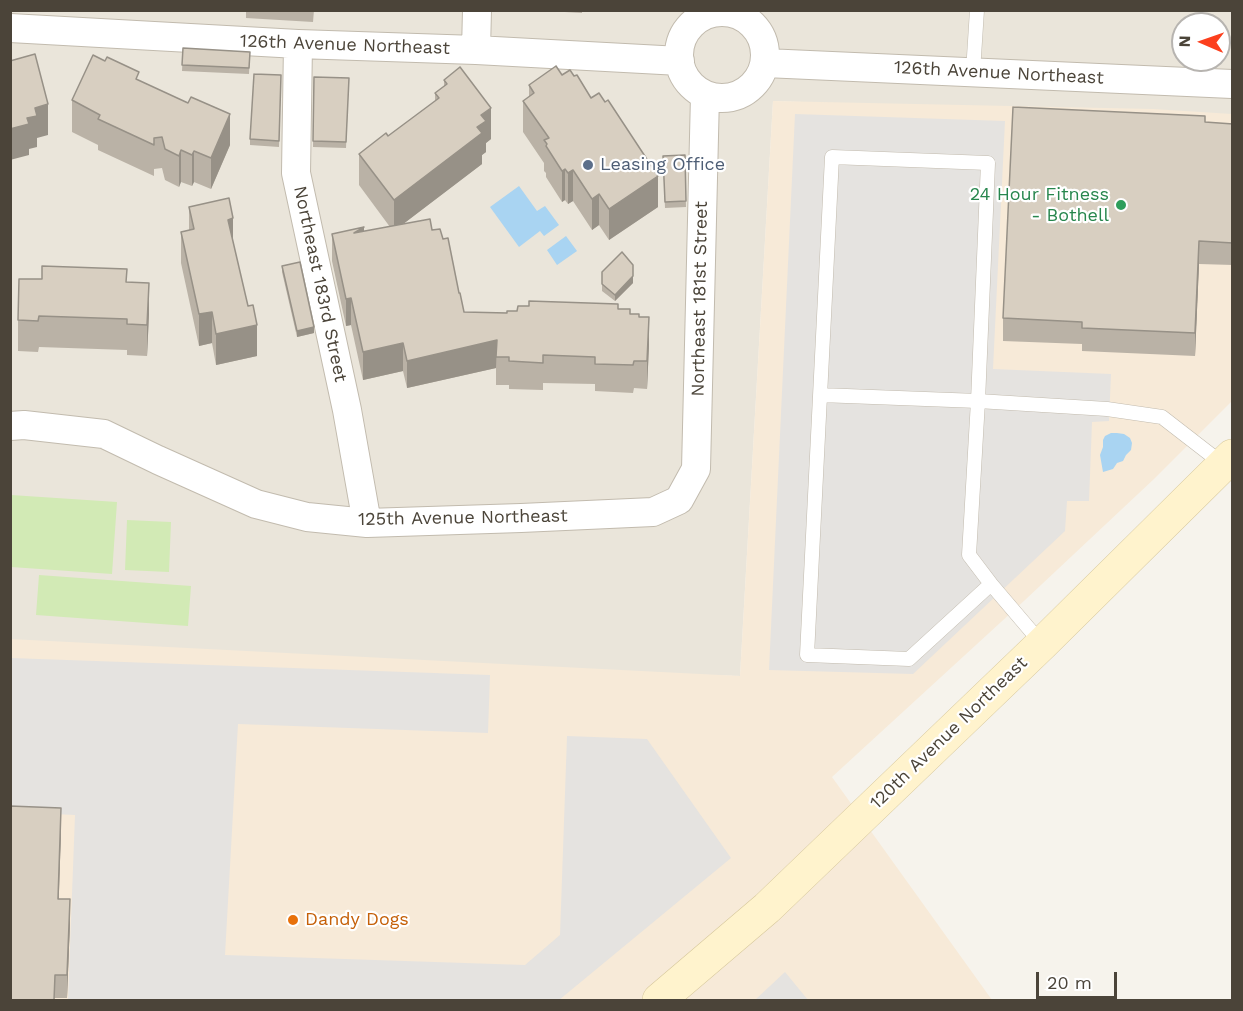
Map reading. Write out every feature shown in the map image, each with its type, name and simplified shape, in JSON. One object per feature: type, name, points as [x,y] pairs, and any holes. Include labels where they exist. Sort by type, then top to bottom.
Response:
[{"type":"main road","name":"120th Avenue Northeast","points":[[658,1000],[766,908],[1042,644],[1229,460]]},
{"type":"street","points":[[476,50],[477,10]]},
{"type":"street","points":[[720,12],[735,14],[754,25],[760,34],[764,44],[765,63],[757,80],[750,88],[741,94],[720,98],[705,94],[688,81],[680,61],[681,45],[687,30],[699,19],[720,12]]},
{"type":"street","name":"126th Avenue Northeast","points":[[10,28],[298,44],[476,50],[680,61]]},
{"type":"street","name":"Northeast 183rd Street","points":[[298,44],[296,173],[347,410],[368,523]]},
{"type":"street","name":"126th Avenue Northeast","points":[[765,63],[1233,84]]},
{"type":"street","name":"Northeast 181st Street","points":[[679,500],[696,469],[705,94]]},
{"type":"street","name":"125th Avenue Northeast","points":[[10,426],[24,425],[104,434],[256,504],[307,517],[368,523],[653,512],[679,500]]},
{"type":"lane","points":[[973,72],[977,10]]},
{"type":"lane","points":[[991,584],[909,659],[807,655],[832,157],[988,163],[969,555],[1042,644]]},
{"type":"lane","points":[[820,395],[978,401],[1107,410],[1162,417],[1229,460]]},
{"type":"shaded area","points":[[11,11],[1232,11],[1232,117],[773,101],[740,676],[11,652]]},
{"type":"shaded area","points":[[773,101],[1153,109],[1232,114],[1232,401],[1154,479],[832,777],[992,1000],[11,1000],[10,639],[740,676]]},
{"type":"shaded area","points":[[795,114],[1005,121],[993,369],[1111,374],[1109,421],[1092,422],[1089,501],[1067,501],[1065,531],[913,674],[769,670]]},
{"type":"shaded area","points":[[11,658],[490,675],[488,733],[238,724],[225,955],[525,965],[560,935],[567,736],[647,739],[731,858],[559,1000],[68,1000],[75,815],[11,812]]},
{"type":"shaded area","points":[[785,972],[808,1000],[755,1000]]},
{"type":"green space","points":[[11,495],[117,502],[112,574],[11,567]]},
{"type":"green space","points":[[127,520],[171,522],[169,572],[125,570]]},
{"type":"green space","points":[[39,575],[191,586],[188,626],[36,615]]},
{"type":"water","points":[[519,186],[537,211],[545,206],[559,225],[544,236],[540,231],[519,247],[490,207]]},
{"type":"water","points":[[566,236],[577,251],[557,265],[547,250]]},
{"type":"water","points":[[1111,433],[1124,434],[1130,438],[1131,450],[1113,469],[1103,472],[1100,455],[1103,440]]},
{"type":"building","points":[[183,48],[250,52],[249,68],[182,65]]},
{"type":"building","points":[[35,54],[48,104],[35,108],[37,116],[27,118],[29,124],[10,129],[10,61]]},
{"type":"building","points":[[93,55],[105,61],[107,57],[139,72],[136,79],[188,103],[191,97],[230,114],[211,158],[194,151],[192,155],[181,150],[179,156],[165,149],[162,137],[154,138],[154,145],[98,119],[100,115],[72,100]]},
{"type":"building","points":[[556,66],[562,75],[570,70],[574,76],[577,75],[591,98],[599,93],[605,102],[608,100],[658,176],[609,209],[599,194],[592,199],[573,170],[568,173],[565,169],[562,171],[546,146],[544,140],[549,138],[523,101],[534,93],[529,85]]},
{"type":"building","points":[[460,67],[491,108],[481,115],[486,121],[477,127],[482,133],[394,200],[359,154],[386,133],[388,136],[439,98],[435,93],[447,84],[444,80]]},
{"type":"building","points":[[254,74],[281,75],[279,141],[250,139]]},
{"type":"building","points":[[314,77],[349,78],[346,142],[313,141]]},
{"type":"building","name":"24 Hour Fitness - Bothell","points":[[1013,107],[1205,116],[1205,122],[1233,124],[1233,243],[1199,241],[1195,333],[1082,328],[1082,322],[1003,318]]},
{"type":"building","points":[[685,155],[686,201],[665,202],[663,156]]},
{"type":"building","points":[[229,198],[233,218],[228,220],[248,306],[253,305],[257,325],[216,334],[212,312],[199,314],[181,232],[194,229],[189,207]]},
{"type":"building","points":[[430,219],[432,230],[440,229],[443,239],[448,238],[464,312],[507,313],[507,311],[517,311],[518,306],[529,306],[529,301],[618,304],[618,309],[630,309],[630,314],[649,317],[647,361],[634,361],[633,365],[595,364],[595,357],[543,355],[543,363],[509,361],[509,357],[496,357],[497,340],[407,361],[403,343],[363,352],[351,298],[346,299],[332,234],[364,227],[354,233]]},
{"type":"building","points":[[622,252],[633,265],[633,276],[615,295],[602,284],[602,272]]},
{"type":"building","points":[[300,262],[314,327],[297,331],[282,266]]},
{"type":"building","points":[[42,266],[127,269],[126,282],[149,283],[147,325],[127,324],[127,319],[39,316],[38,321],[18,320],[19,279],[42,279]]},
{"type":"building","points":[[10,806],[61,808],[58,899],[70,899],[67,975],[55,975],[54,1000],[10,1000]]},
{"type":"place","name":"Leasing Office","points":[[588,165]]},
{"type":"place","name":"24 Hour Fitness - Bothell","points":[[1121,205]]},
{"type":"place","name":"Dandy Dogs","points":[[293,920]]}]
